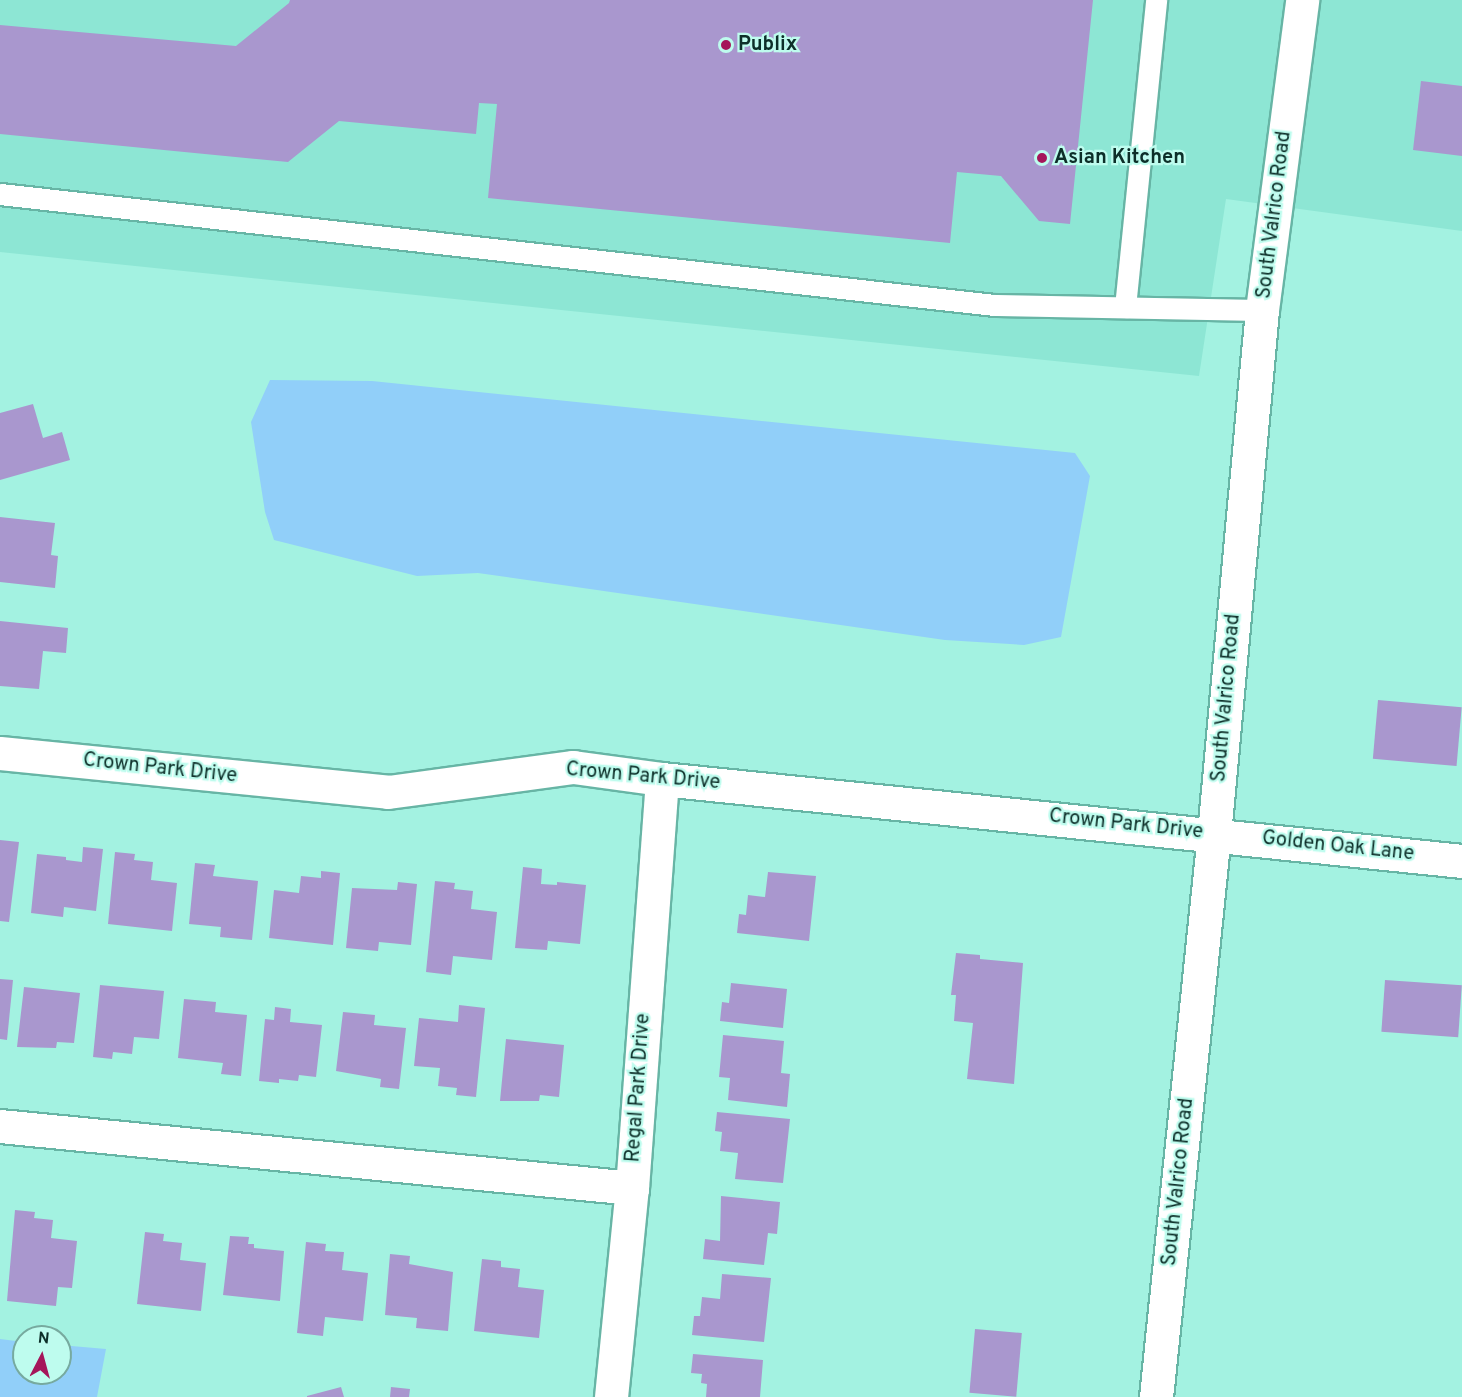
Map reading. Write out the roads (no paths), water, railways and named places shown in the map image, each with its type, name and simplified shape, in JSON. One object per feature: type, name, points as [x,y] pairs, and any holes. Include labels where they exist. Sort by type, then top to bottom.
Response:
[{"type":"street","name":"South Valrico Road","points":[[1156,1397],[1214,834],[1263,310],[1302,0]]},
{"type":"street","name":"Crown Park Drive","points":[[0,753],[388,792],[573,767],[1214,834]]},
{"type":"street","name":"Regal Park Drive","points":[[611,1397],[632,1188],[662,778]]},
{"type":"street","name":"Golden Oak Lane","points":[[1214,834],[1462,861]]},
{"type":"street","points":[[0,1126],[632,1188]]},
{"type":"lane","points":[[1125,307],[1156,0]]},
{"type":"lane","points":[[0,194],[994,305],[1263,310]]},
{"type":"water","points":[[270,380],[372,381],[1075,453],[1090,476],[1061,637],[1024,645],[945,640],[478,573],[417,576],[274,540],[265,512],[251,422]]},
{"type":"water","points":[[0,1339],[12,1340],[12,1385],[72,1385],[72,1346],[106,1349],[97,1397],[0,1397]]},
{"type":"place","name":"Publix","points":[[726,45]]},
{"type":"place","name":"Asian Kitchen","points":[[1042,158]]}]
